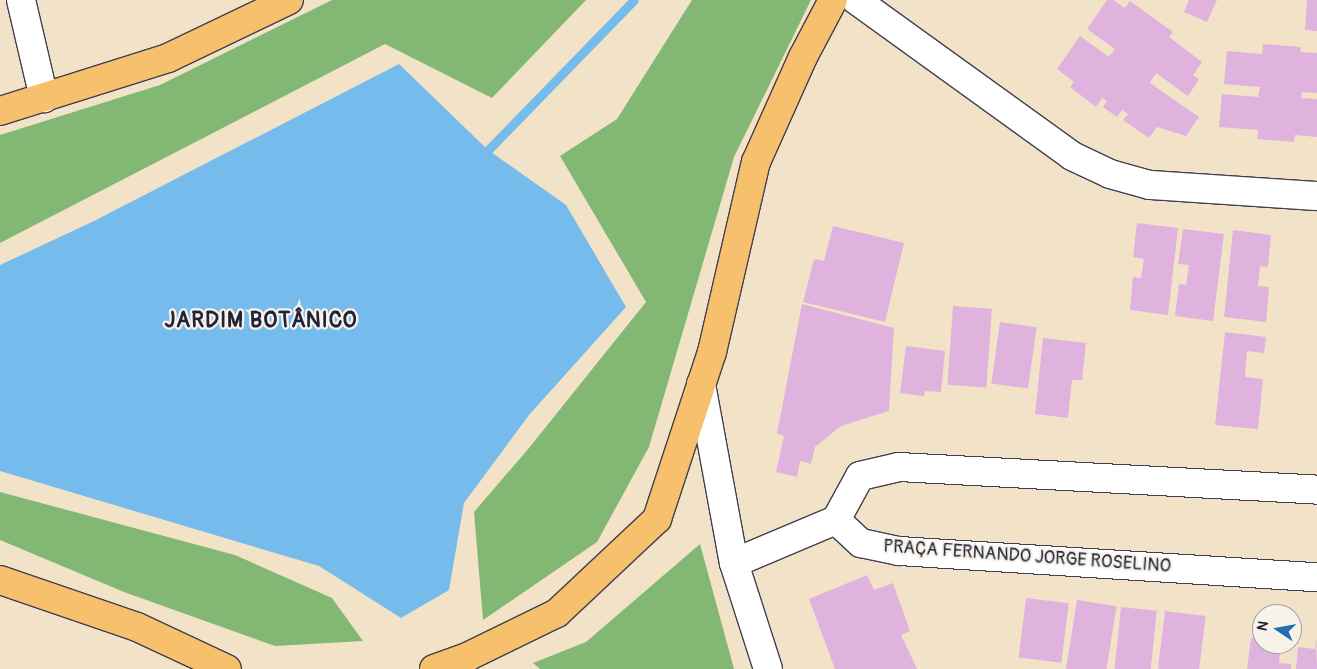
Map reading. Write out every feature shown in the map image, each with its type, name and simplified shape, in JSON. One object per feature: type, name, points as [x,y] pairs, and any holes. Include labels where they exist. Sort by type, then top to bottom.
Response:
[{"type":"main road","points":[[0,111],[168,58],[289,0]]},
{"type":"main road","points":[[434,669],[469,656],[557,613],[657,520],[701,384],[756,162],[803,56],[833,0]]},
{"type":"main road","points":[[0,580],[136,627],[227,669]]},
{"type":"street","points":[[21,0],[44,98]]},
{"type":"street","points":[[856,0],[1072,156],[1110,174],[1150,185],[1317,196]]},
{"type":"street","points":[[701,384],[734,562],[768,669]]},
{"type":"street","points":[[734,562],[836,520],[860,476],[899,467],[1317,490]]},
{"type":"street","name":"PRAÇA FERNANDO JORGE ROSELINO","points":[[836,520],[861,543],[899,551],[1317,577]]},
{"type":"green space","points":[[332,0],[586,0],[492,98],[385,44],[0,243],[0,135],[160,85]]},
{"type":"green space","points":[[692,0],[811,0],[734,157],[649,447],[597,542],[483,620],[474,512],[529,448],[646,302],[560,156],[617,119]]},
{"type":"green space","points":[[0,492],[235,555],[332,598],[363,641],[275,646],[124,592],[0,540]]},
{"type":"green space","points":[[700,544],[734,669],[540,669],[533,663],[586,642]]},
{"type":"water","points":[[399,64],[488,150],[566,205],[626,307],[529,415],[464,503],[449,590],[401,618],[319,566],[0,471],[0,265],[94,221]]},
{"type":"building","points":[[1107,0],[1113,0],[1125,8],[1130,1],[1173,32],[1169,37],[1202,62],[1193,75],[1199,79],[1188,96],[1156,73],[1150,83],[1199,117],[1186,136],[1157,127],[1149,138],[1123,120],[1128,114],[1122,110],[1117,117],[1103,107],[1107,101],[1102,98],[1096,107],[1070,87],[1074,82],[1057,69],[1080,36],[1109,57],[1115,49],[1087,29]]},
{"type":"building","points":[[1189,0],[1217,0],[1207,22],[1184,12]]},
{"type":"building","points":[[1307,0],[1317,0],[1317,31],[1305,30]]},
{"type":"building","points":[[1263,44],[1301,47],[1300,52],[1317,53],[1317,93],[1302,92],[1301,98],[1317,99],[1317,137],[1295,135],[1294,142],[1257,139],[1258,130],[1219,127],[1222,94],[1258,97],[1260,87],[1224,84],[1227,51],[1262,54]]},
{"type":"building","points":[[1137,223],[1178,228],[1168,315],[1130,310],[1133,277],[1141,278],[1144,259],[1133,257]]},
{"type":"building","points":[[833,226],[904,243],[885,322],[803,302],[814,259],[824,261]]},
{"type":"building","points":[[1183,229],[1224,234],[1213,321],[1175,316],[1179,284],[1186,285],[1189,265],[1178,264]]},
{"type":"building","points":[[1233,230],[1271,235],[1268,267],[1260,266],[1258,286],[1269,287],[1266,322],[1224,317]]},
{"type":"building","points":[[802,304],[894,328],[889,411],[841,426],[815,447],[811,464],[800,461],[797,477],[776,472],[784,436],[777,433]]},
{"type":"building","points":[[953,306],[992,309],[986,388],[947,385]]},
{"type":"building","points":[[1000,322],[1037,327],[1028,389],[991,383]]},
{"type":"building","points":[[1225,332],[1266,337],[1264,353],[1247,351],[1245,377],[1263,379],[1258,429],[1215,425]]},
{"type":"building","points":[[1043,338],[1086,343],[1082,380],[1072,380],[1068,418],[1035,414]]},
{"type":"building","points":[[906,346],[945,351],[941,392],[925,391],[924,396],[900,393]]},
{"type":"building","points":[[867,575],[874,590],[893,583],[910,631],[901,635],[917,669],[835,669],[809,599]]},
{"type":"building","points":[[1026,598],[1069,603],[1061,663],[1019,658]]},
{"type":"building","points":[[1077,600],[1117,606],[1107,669],[1066,669]]},
{"type":"building","points":[[1121,607],[1157,611],[1151,669],[1115,669]]},
{"type":"building","points":[[1165,611],[1206,616],[1199,669],[1158,669]]},
{"type":"building","points":[[1251,638],[1252,654],[1280,654],[1279,663],[1291,664],[1291,669],[1247,669]]},
{"type":"building","points":[[1316,638],[1317,669],[1296,669],[1297,654],[1302,654],[1302,647],[1315,649]]},
{"type":"waterway","points":[[488,150],[634,0]]},
{"type":"district","name":"JARDIM BOTÂNICO","points":[[261,321]]}]
